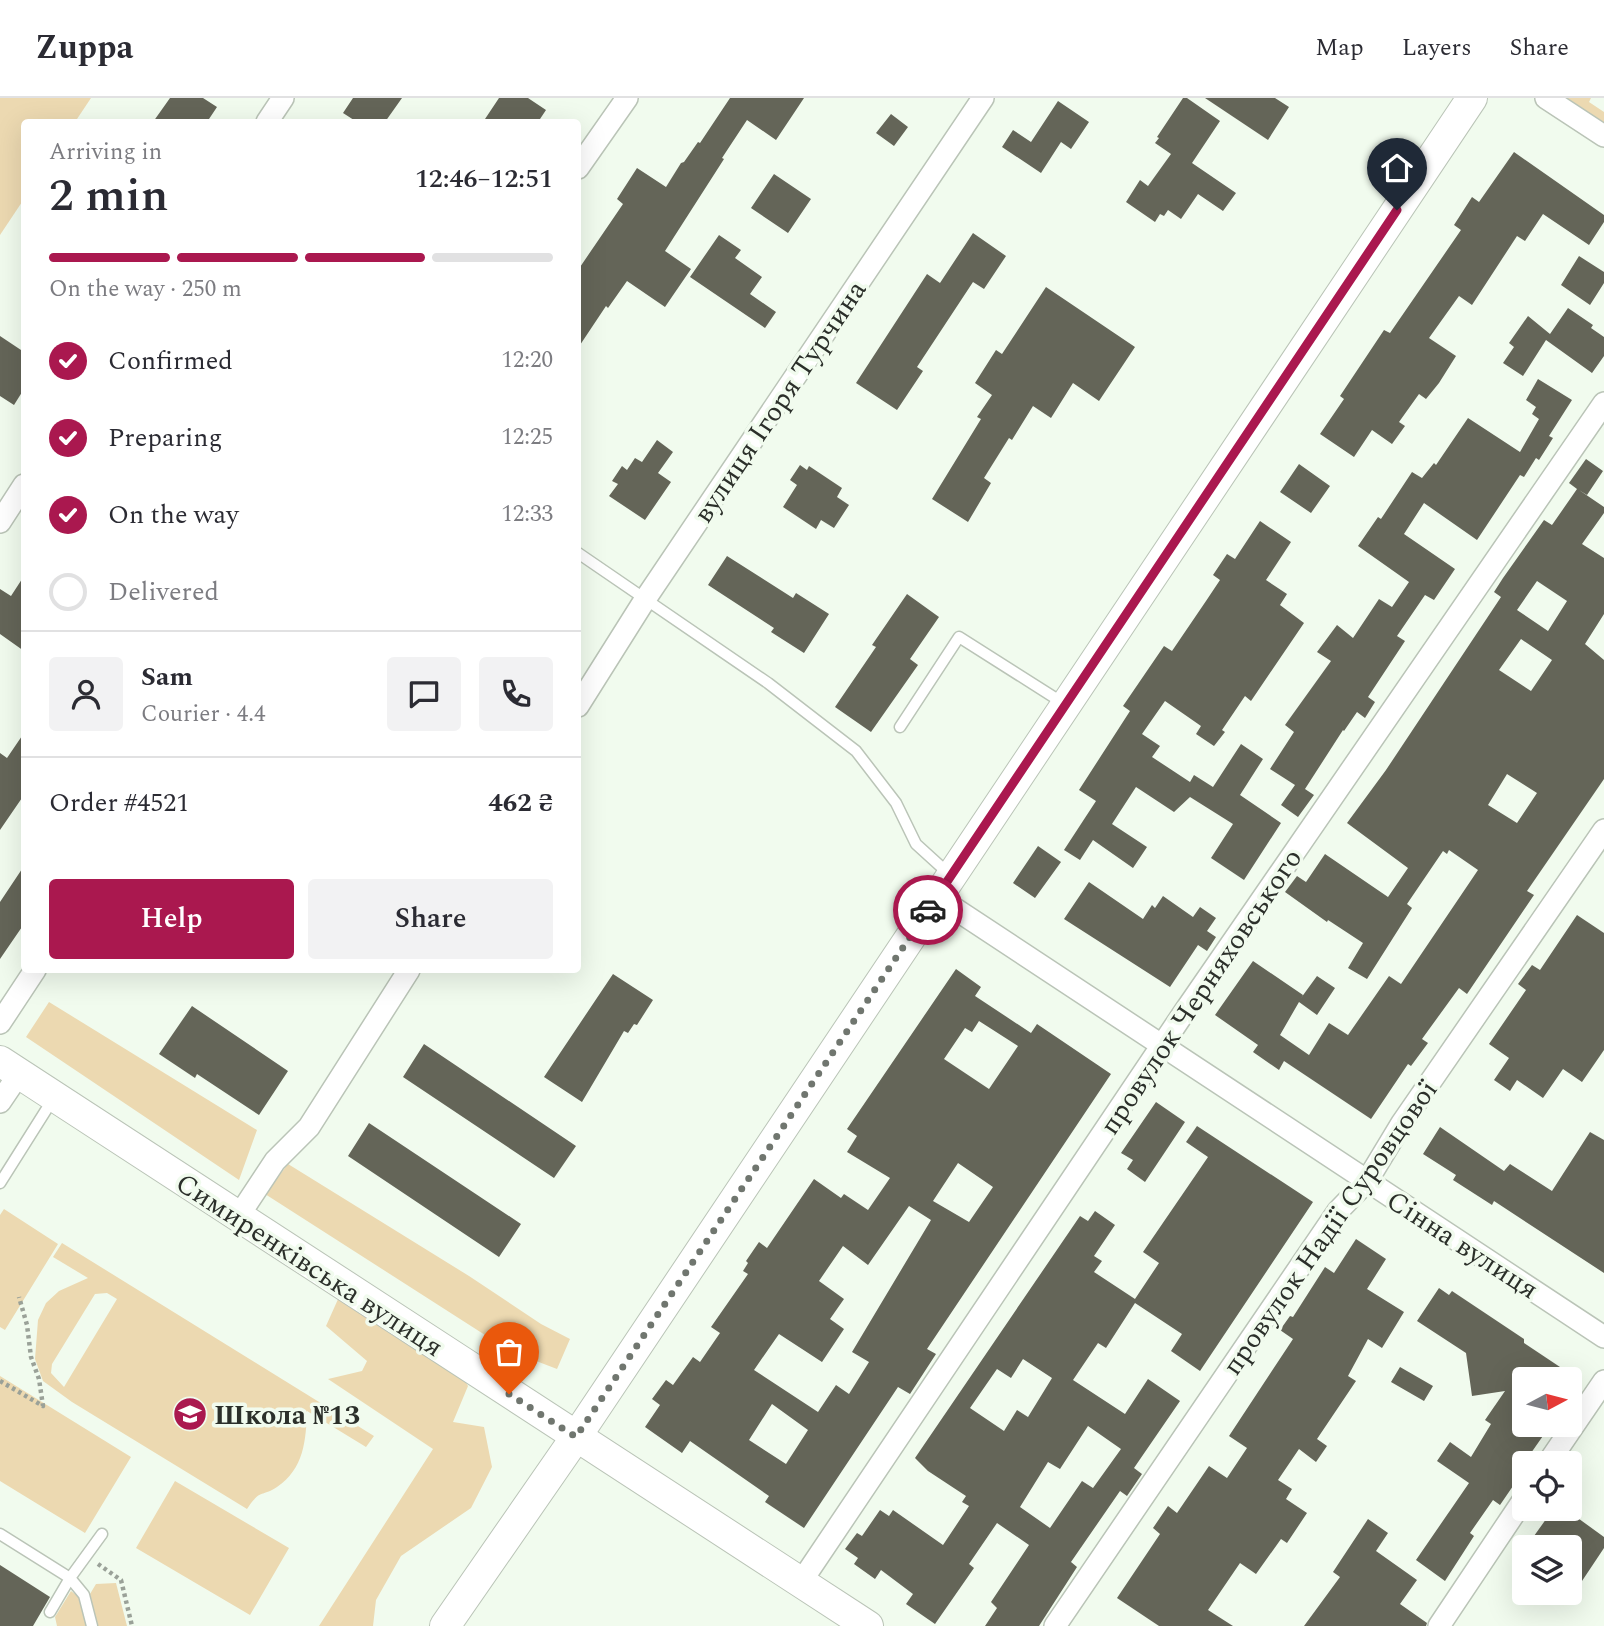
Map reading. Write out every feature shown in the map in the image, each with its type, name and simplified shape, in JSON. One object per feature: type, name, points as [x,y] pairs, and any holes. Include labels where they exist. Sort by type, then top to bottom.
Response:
[{"type":"main road","points":[[445,1626],[576,1437],[1472,98]]},
{"type":"main road","name":"Симиренківська вулиця","points":[[10,1068],[868,1626]]},
{"type":"street","points":[[269,119],[283,98]]},
{"type":"street","points":[[581,165],[626,98]]},
{"type":"street","name":"вулиця Ігоря Турчина","points":[[581,701],[646,598],[983,98]]},
{"type":"street","points":[[1546,98],[1604,136]]},
{"type":"street","name":"провулок Черняховського","points":[[801,1582],[1162,1046],[1604,403]]},
{"type":"street","points":[[0,522],[21,490]]},
{"type":"street","name":"провулок Надії Суровцової","points":[[1055,1626],[1338,1211],[1367,1181],[1402,1123],[1604,830]]},
{"type":"street","name":"Сінна вулиця","points":[[944,886],[1162,1046],[1604,1338]]},
{"type":"street","points":[[0,1023],[33,973]]},
{"type":"street","points":[[238,1217],[275,1161],[309,1126],[407,973]]},
{"type":"street","points":[[0,1102],[10,1068]]},
{"type":"street","points":[[1556,1451],[1604,1381]]},
{"type":"street","points":[[1439,1626],[1512,1517]]},
{"type":"lane","points":[[581,554],[768,683],[856,751],[896,803],[916,844],[944,886]]},
{"type":"lane","points":[[900,727],[959,637],[1066,704]]},
{"type":"lane","points":[[0,1183],[54,1097]]},
{"type":"lane","points":[[0,1534],[70,1578],[84,1595],[92,1626]]},
{"type":"lane","points":[[50,1612],[70,1578],[102,1534]]},
{"type":"path","points":[[0,1381],[43,1406],[19,1297]]},
{"type":"path","points":[[86,1556],[121,1580],[132,1626]]},
{"type":"shaded area","points":[[0,98],[91,98],[77,119],[21,119],[21,204],[0,235]]},
{"type":"shaded area","points":[[1567,98],[1591,98],[1589,102],[1604,112],[1604,123]]},
{"type":"shaded area","points":[[49,1002],[257,1130],[239,1180],[26,1037]]},
{"type":"shaded area","points":[[288,1164],[541,1324],[570,1339],[557,1369],[510,1351],[265,1194]]},
{"type":"shaded area","points":[[4,1209],[58,1244],[5,1330],[0,1327],[0,1215]]},
{"type":"shaded area","points":[[62,1243],[374,1436],[366,1447],[307,1411],[302,1453],[293,1472],[277,1487],[258,1496],[247,1509],[72,1402],[43,1381],[35,1359],[38,1320],[46,1303],[59,1291],[88,1278],[53,1257]],"holes":[[[107,1293],[117,1299],[64,1387],[51,1373],[52,1364],[95,1294]]]},
{"type":"shaded area","points":[[339,1297],[464,1379],[468,1386],[453,1422],[484,1427],[492,1467],[471,1508],[401,1556],[376,1600],[373,1626],[319,1626],[433,1449],[328,1379],[362,1371],[367,1361],[326,1326]]},
{"type":"shaded area","points":[[0,1376],[131,1457],[85,1533],[0,1481]]},
{"type":"shaded area","points":[[175,1481],[289,1548],[250,1615],[136,1548]]},
{"type":"shaded area","points":[[116,1583],[127,1626],[97,1626],[90,1594],[96,1584]]},
{"type":"shaded area","points":[[71,1591],[79,1597],[86,1626],[57,1626],[55,1617]]},
{"type":"building","points":[[170,98],[203,98],[217,107],[209,119],[155,119]]},
{"type":"building","points":[[353,98],[402,98],[387,119],[352,119],[343,113]]},
{"type":"building","points":[[499,98],[528,98],[546,110],[540,119],[485,119]]},
{"type":"building","points":[[730,98],[804,98],[776,140],[747,120],[665,251],[691,269],[665,307],[627,281],[581,344],[581,266],[623,204],[617,199],[637,168],[666,187],[681,163],[698,142],[700,143]]},
{"type":"building","points":[[1183,98],[1187,98],[1220,121],[1192,163],[1236,193],[1223,211],[1198,194],[1181,219],[1168,210],[1164,216],[1160,214],[1155,222],[1126,202],[1140,180],[1148,186],[1171,154],[1155,143]]},
{"type":"building","points":[[1205,98],[1275,98],[1289,107],[1268,140]]},
{"type":"building","points":[[1058,101],[1089,122],[1071,149],[1061,142],[1041,173],[1002,147],[1013,130],[1031,142]]},
{"type":"building","points":[[891,114],[908,127],[894,146],[876,133]]},
{"type":"building","points":[[1514,152],[1604,215],[1604,222],[1589,245],[1543,214],[1525,241],[1517,236],[1472,305],[1459,296],[1429,338],[1456,356],[1439,383],[1426,399],[1419,394],[1399,422],[1405,426],[1392,444],[1372,430],[1354,457],[1320,434],[1344,399],[1340,396],[1384,330],[1390,333],[1461,230],[1454,225],[1472,197],[1479,202]]},
{"type":"building","points":[[774,174],[811,199],[788,233],[751,208]]},
{"type":"building","points":[[973,233],[1006,256],[984,289],[973,282],[917,367],[923,371],[897,410],[856,383],[927,274],[940,283]]},
{"type":"building","points":[[719,235],[741,250],[735,258],[762,277],[750,294],[776,312],[765,328],[690,277]]},
{"type":"building","points":[[1579,256],[1604,272],[1604,283],[1590,305],[1561,285]]},
{"type":"building","points":[[1046,287],[1135,347],[1099,401],[1073,383],[1051,418],[1033,406],[984,478],[991,483],[968,522],[932,499],[981,419],[977,417],[992,395],[975,383],[996,350],[1002,354]]},
{"type":"building","points":[[1568,308],[1593,325],[1591,328],[1604,337],[1604,356],[1592,373],[1546,340],[1523,376],[1503,363],[1514,347],[1509,343],[1528,316],[1550,334]]},
{"type":"building","points":[[0,336],[21,350],[21,394],[14,405],[0,396]]},
{"type":"building","points":[[1538,379],[1572,400],[1549,436],[1553,438],[1539,460],[1536,458],[1524,477],[1520,475],[1477,540],[1424,503],[1404,534],[1455,569],[1434,600],[1425,595],[1397,636],[1405,641],[1368,697],[1375,702],[1365,718],[1357,712],[1343,730],[1305,789],[1314,795],[1298,817],[1281,805],[1295,785],[1270,769],[1294,732],[1285,725],[1331,661],[1317,652],[1337,625],[1353,638],[1379,599],[1392,607],[1409,582],[1358,546],[1378,517],[1381,519],[1412,472],[1422,478],[1434,463],[1436,465],[1468,418],[1520,452],[1539,419],[1532,414],[1536,407],[1526,400]]},
{"type":"building","points":[[657,440],[673,452],[658,473],[671,482],[645,520],[609,496],[618,484],[612,481],[622,466],[627,470],[635,458],[642,462]]},
{"type":"building","points":[[1586,459],[1603,471],[1587,495],[1579,490],[1604,507],[1604,513],[1582,544],[1604,558],[1604,614],[1585,644],[1604,660],[1604,779],[1527,891],[1534,895],[1467,994],[1459,988],[1422,1039],[1428,1043],[1411,1066],[1408,1064],[1371,1119],[1284,1061],[1279,1070],[1253,1052],[1258,1045],[1215,1015],[1253,961],[1303,995],[1301,998],[1317,976],[1335,988],[1317,1015],[1299,1002],[1280,1035],[1309,1055],[1329,1023],[1348,1035],[1389,976],[1401,984],[1478,870],[1449,850],[1447,854],[1443,851],[1407,904],[1412,908],[1367,979],[1348,968],[1363,943],[1328,920],[1327,922],[1285,892],[1297,876],[1306,882],[1325,854],[1388,897],[1408,868],[1347,823],[1386,770],[1501,597],[1494,592],[1503,578],[1544,520],[1552,525],[1577,489],[1569,483]],"holes":[[[1537,581],[1567,601],[1548,631],[1517,610]],[[1521,639],[1552,660],[1531,691],[1499,670]],[[1507,774],[1537,793],[1517,823],[1488,805]]]},
{"type":"building","points":[[1299,464],[1330,486],[1311,513],[1280,492]]},
{"type":"building","points":[[800,465],[807,470],[809,466],[842,488],[837,497],[849,505],[834,528],[821,520],[816,529],[783,507],[797,485],[790,480]]},
{"type":"building","points":[[1260,521],[1291,542],[1266,580],[1287,594],[1280,605],[1304,623],[1251,701],[1245,696],[1214,746],[1196,734],[1201,726],[1165,701],[1142,734],[1160,746],[1152,757],[1190,782],[1194,775],[1213,787],[1241,744],[1263,759],[1240,795],[1281,823],[1244,880],[1211,858],[1233,824],[1190,797],[1174,812],[1136,787],[1112,824],[1147,847],[1133,868],[1093,840],[1080,860],[1064,850],[1096,801],[1079,790],[1130,711],[1123,706],[1164,646],[1172,651],[1220,580],[1213,575],[1227,554],[1235,559]]},
{"type":"building","points":[[727,556],[793,598],[796,593],[829,614],[804,653],[771,632],[774,628],[708,585]]},
{"type":"building","points":[[21,581],[21,649],[0,634],[0,589],[11,596]]},
{"type":"building","points":[[907,594],[939,617],[910,659],[918,665],[871,732],[835,707],[876,647],[872,645]]},
{"type":"building","points":[[21,737],[21,799],[0,830],[0,753],[7,758]]},
{"type":"building","points":[[1038,846],[1061,862],[1035,898],[1013,883]]},
{"type":"building","points":[[21,870],[21,928],[0,959],[0,902]]},
{"type":"building","points":[[1089,882],[1143,919],[1152,905],[1155,908],[1163,896],[1193,917],[1200,907],[1216,918],[1207,931],[1216,937],[1207,951],[1198,945],[1170,987],[1064,919]]},
{"type":"building","points":[[1577,915],[1604,933],[1604,1050],[1582,1082],[1563,1069],[1543,1098],[1517,1080],[1510,1091],[1494,1080],[1509,1058],[1489,1044],[1526,990],[1518,984],[1532,965],[1540,970]]},
{"type":"building","points":[[956,969],[981,987],[975,996],[1031,1033],[1037,1024],[1111,1074],[927,1349],[936,1354],[910,1394],[898,1387],[804,1528],[765,1502],[769,1496],[690,1441],[682,1453],[645,1427],[660,1405],[652,1399],[666,1380],[673,1385],[693,1357],[700,1362],[720,1333],[711,1327],[748,1274],[743,1271],[748,1263],[746,1261],[759,1242],[767,1248],[814,1179],[841,1198],[844,1194],[868,1210],[890,1178],[847,1152],[857,1136],[847,1129]],"holes":[[[979,1021],[1018,1046],[989,1089],[944,1059],[965,1028],[972,1032]],[[958,1163],[993,1187],[969,1222],[933,1201]],[[909,1206],[931,1220],[852,1352],[869,1362],[849,1394],[836,1385],[818,1412],[754,1370],[779,1334],[822,1362],[844,1329],[830,1319],[844,1299],[819,1281],[843,1246],[868,1265]],[[772,1404],[808,1430],[786,1464],[749,1440]]]},
{"type":"building","points":[[613,974],[653,1000],[637,1025],[634,1024],[628,1033],[624,1031],[582,1102],[544,1077]]},
{"type":"building","points":[[192,1006],[288,1071],[259,1115],[197,1074],[195,1078],[159,1054]]},
{"type":"building","points":[[424,1044],[576,1146],[554,1178],[403,1077]]},
{"type":"building","points":[[1156,1102],[1185,1122],[1145,1182],[1127,1169],[1133,1160],[1121,1153]]},
{"type":"building","points":[[369,1123],[521,1224],[499,1257],[348,1156]]},
{"type":"building","points":[[1197,1126],[1313,1202],[1200,1371],[1171,1351],[1182,1334],[1135,1303],[1106,1348],[1098,1343],[1073,1380],[1125,1414],[1148,1379],[1180,1401],[1134,1468],[1142,1474],[1127,1496],[1120,1491],[1071,1562],[1077,1567],[1039,1626],[985,1626],[997,1608],[991,1602],[1029,1545],[997,1523],[969,1564],[974,1568],[935,1624],[906,1604],[913,1594],[881,1570],[875,1579],[854,1564],[858,1558],[845,1549],[857,1533],[862,1536],[880,1510],[889,1516],[893,1510],[943,1545],[969,1506],[962,1502],[966,1496],[928,1471],[915,1458],[1080,1216],[1088,1221],[1095,1211],[1115,1225],[1094,1256],[1102,1261],[1094,1272],[1135,1299],[1159,1263],[1143,1252],[1208,1157],[1186,1142]],"holes":[[[1023,1359],[1052,1378],[1028,1417],[1017,1410],[1004,1431],[970,1408],[997,1369],[1011,1378]],[[1088,1426],[1121,1449],[1093,1488],[1082,1481],[1050,1528],[1020,1507],[1048,1462],[1060,1469]]]},
{"type":"building","points":[[1440,1127],[1504,1171],[1510,1164],[1552,1191],[1590,1132],[1604,1140],[1604,1273],[1494,1201],[1492,1205],[1453,1180],[1456,1175],[1423,1154]]},
{"type":"building","points":[[1356,1239],[1386,1259],[1367,1289],[1404,1312],[1382,1348],[1368,1339],[1348,1376],[1356,1381],[1317,1439],[1327,1446],[1316,1462],[1299,1449],[1278,1480],[1292,1489],[1286,1499],[1307,1513],[1287,1543],[1281,1539],[1256,1574],[1240,1563],[1208,1610],[1233,1626],[1159,1626],[1117,1598],[1160,1534],[1153,1528],[1168,1506],[1177,1513],[1209,1466],[1227,1478],[1247,1448],[1229,1436],[1293,1339],[1280,1330],[1290,1316],[1293,1317],[1325,1267],[1334,1273]]},
{"type":"building","points":[[1439,1288],[1449,1295],[1452,1291],[1524,1339],[1524,1343],[1560,1367],[1512,1367],[1512,1437],[1542,1437],[1532,1451],[1512,1451],[1512,1487],[1500,1505],[1493,1500],[1470,1533],[1474,1536],[1445,1581],[1416,1560],[1469,1483],[1437,1461],[1450,1442],[1471,1457],[1491,1424],[1485,1420],[1505,1391],[1472,1396],[1466,1353],[1417,1321]]},
{"type":"building","points":[[1400,1367],[1433,1386],[1424,1401],[1391,1382]]},
{"type":"building","points":[[1368,1519],[1388,1533],[1376,1551],[1417,1580],[1400,1604],[1427,1623],[1426,1626],[1304,1626],[1340,1577],[1333,1572]]},
{"type":"building","points":[[1545,1521],[1582,1521],[1604,1537],[1604,1548],[1582,1581],[1582,1535],[1535,1535]]},
{"type":"building","points":[[0,1565],[50,1597],[33,1626],[0,1626]]},
{"type":"way so far","points":[[509,1394],[576,1437],[928,910]]},
{"type":"place","name":"Школа №13","points":[[190,1414]]},
{"type":"route","points":[[928,910],[1397,210]]}]
